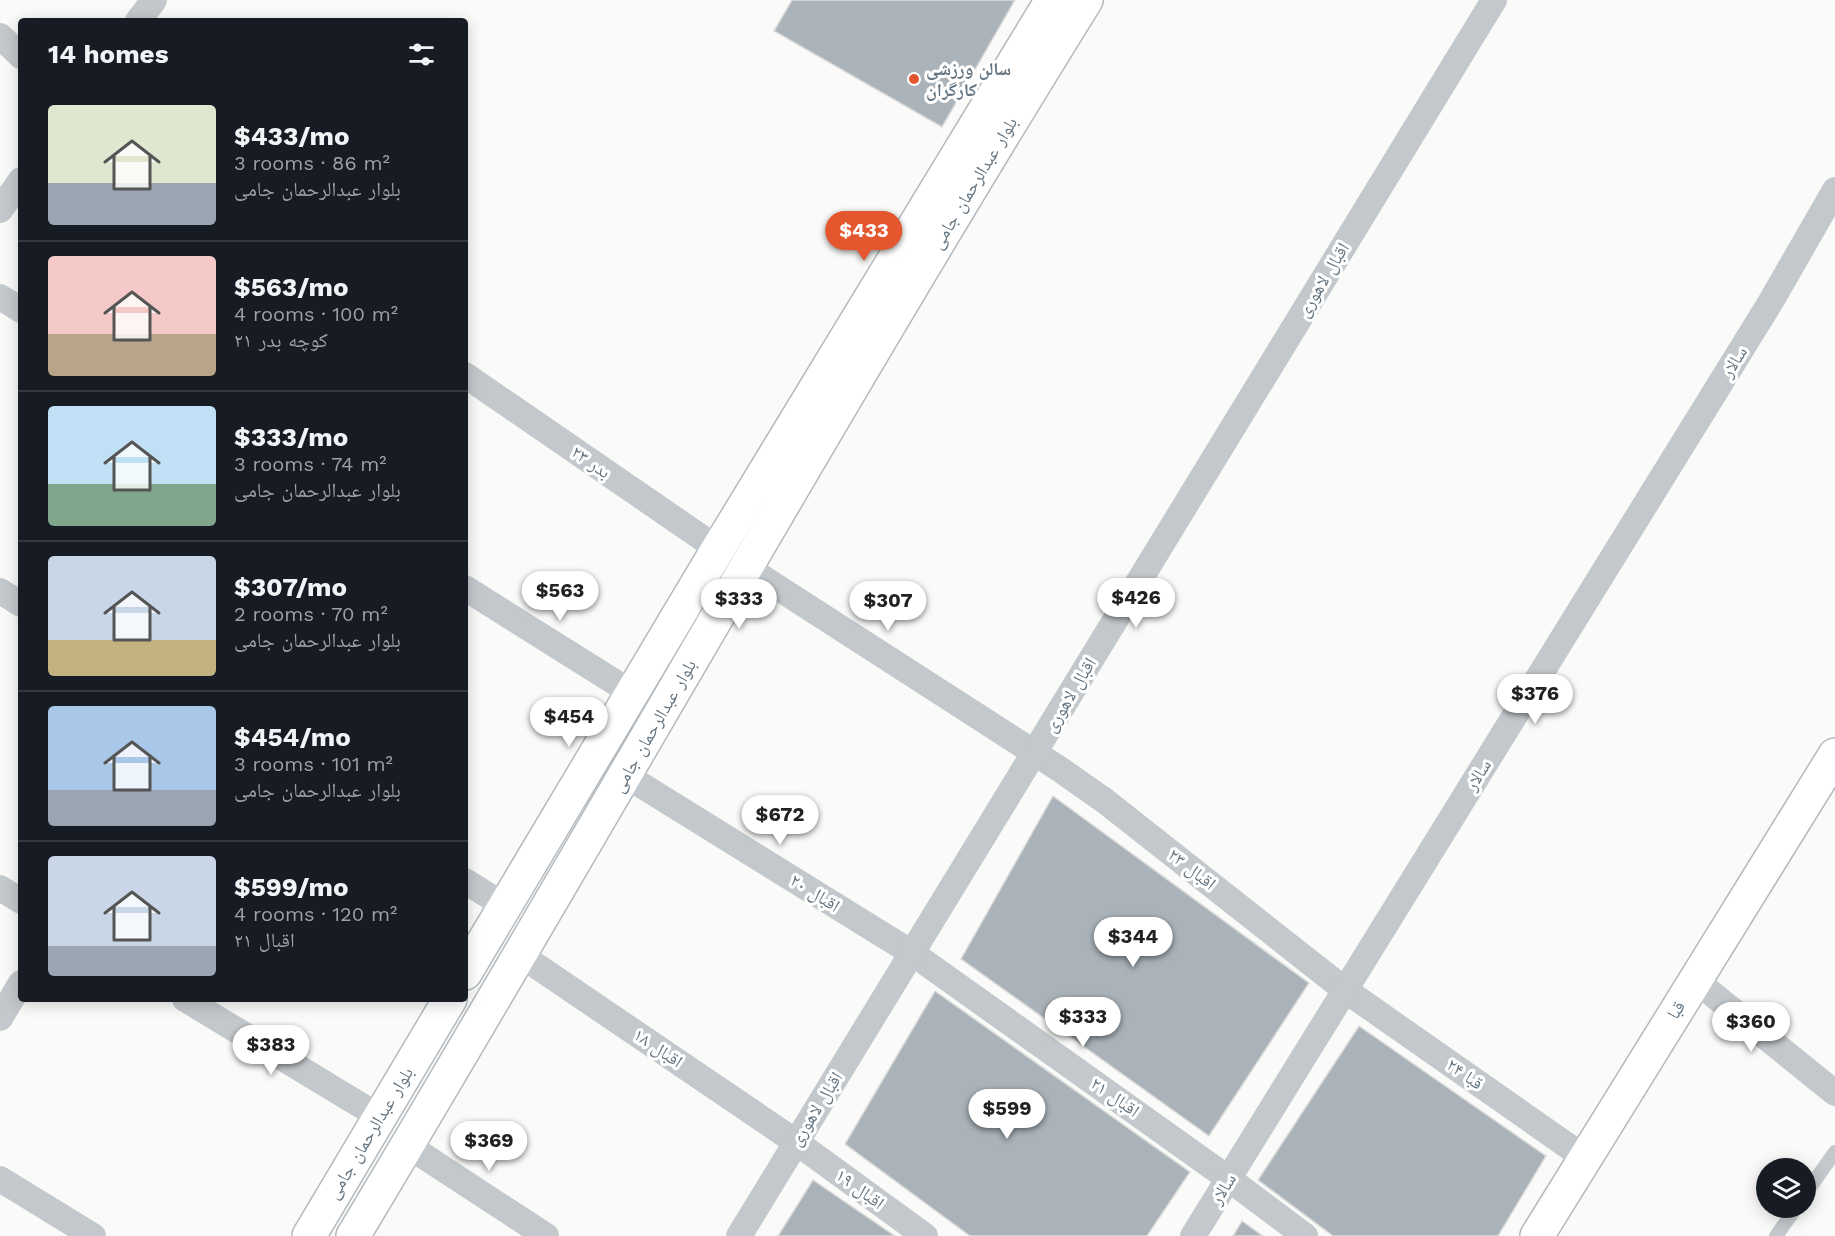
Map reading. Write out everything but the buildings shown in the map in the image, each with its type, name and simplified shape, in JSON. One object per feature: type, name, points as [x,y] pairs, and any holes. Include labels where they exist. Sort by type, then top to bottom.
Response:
[{"type":"street","points":[[140,18],[154,0]]},
{"type":"street","name":"بلوار عبدالرحمان جامی","points":[[468,968],[718,549],[1052,0]]},
{"type":"street","name":"بلوار عبدالرحمان جامی","points":[[352,1236],[626,775],[746,567],[1086,0]]},
{"type":"street","name":"اقبال لاهوری","points":[[739,1236],[1494,0]]},
{"type":"street","points":[[0,36],[18,53]]},
{"type":"street","points":[[0,210],[18,184]]},
{"type":"street","name":"سالار","points":[[1193,1236],[1770,303],[1835,190]]},
{"type":"street","points":[[0,297],[18,308]]},
{"type":"street","name":"بدر ۲۳","points":[[468,377],[746,567]]},
{"type":"street","name":"اقبال ۲۳","points":[[746,567],[1035,752],[1105,801],[1345,990]]},
{"type":"street","points":[[468,590],[632,693]]},
{"type":"street","points":[[0,591],[18,602]]},
{"type":"street","name":"قبا","points":[[1537,1236],[1835,755]]},
{"type":"street","name":"اقبال ۲۰","points":[[626,775],[912,953]]},
{"type":"street","points":[[468,883],[505,906]]},
{"type":"street","points":[[0,888],[18,899]]},
{"type":"street","name":"اقبال ۲۱","points":[[912,953],[1229,1179],[1305,1236]]},
{"type":"street","name":"اقبال ۱۸","points":[[519,954],[796,1142]]},
{"type":"street","points":[[1695,980],[1835,1093]]},
{"type":"street","points":[[0,1018],[18,988]]},
{"type":"street","name":"قبا ۲۴","points":[[1345,990],[1585,1158]]},
{"type":"street","points":[[190,1002],[380,1117]]},
{"type":"street","name":"بلوار عبدالرحمان جامی","points":[[309,1236],[448,1002]]},
{"type":"street","name":"اقبال ۱۹","points":[[796,1142],[925,1236]]},
{"type":"street","points":[[407,1145],[546,1236]]},
{"type":"street","points":[[0,1179],[93,1236]]},
{"type":"lane","points":[[1816,1179],[1835,1152]]},
{"type":"lane","points":[[1776,1236],[1789,1218]]},
{"type":"place","name":"سالن ورزشی کارگران","points":[[914,79]]}]
